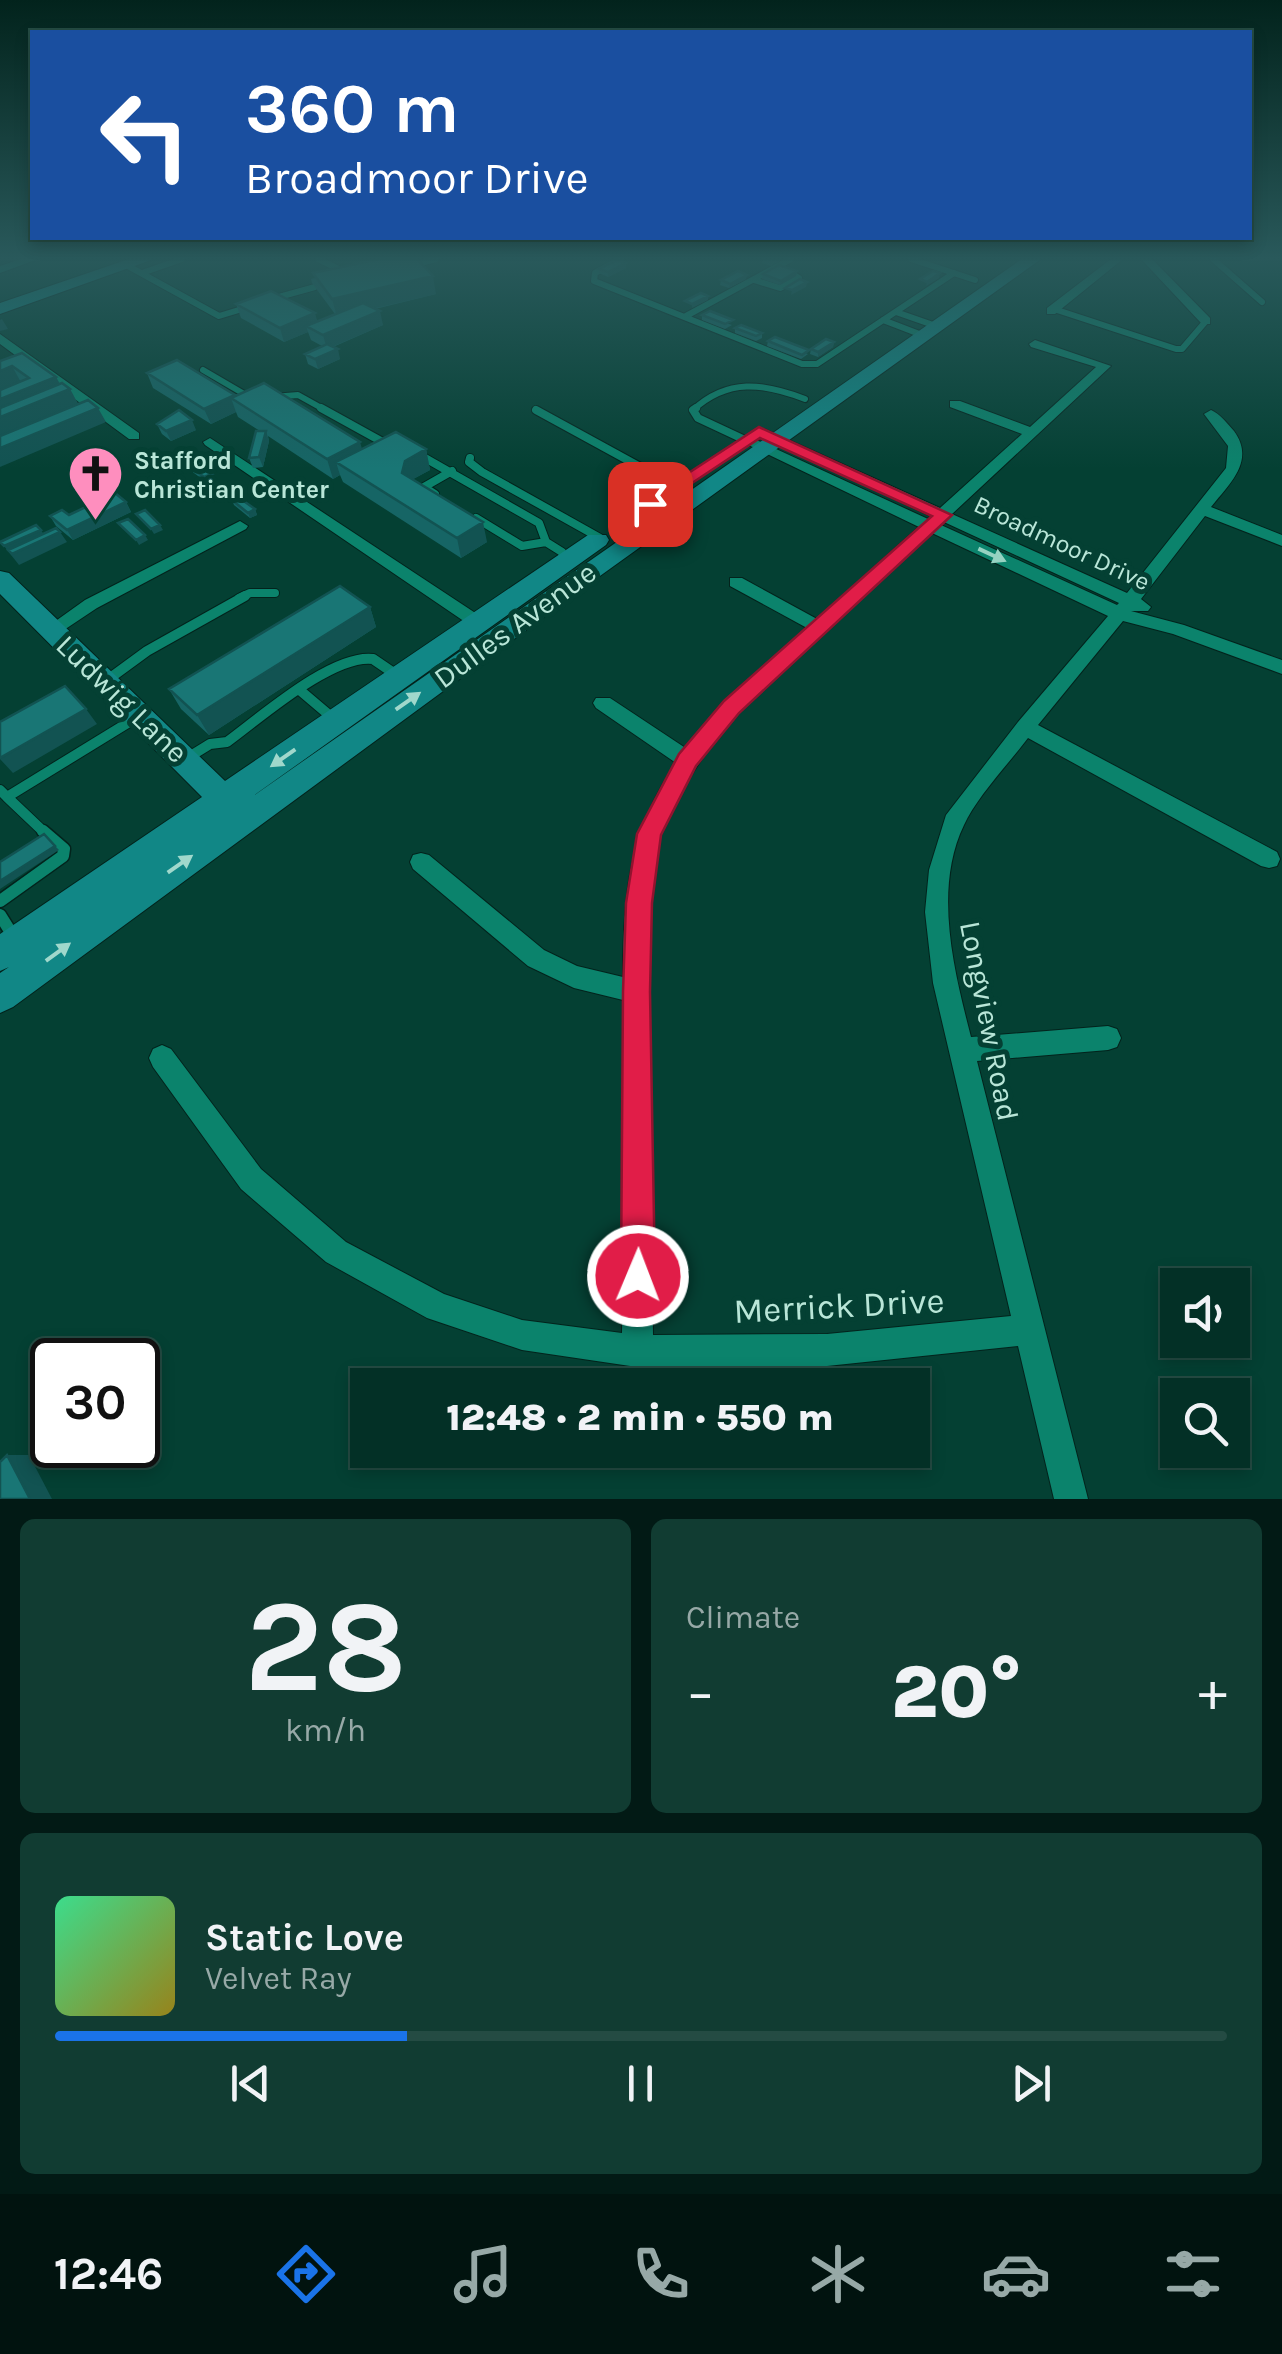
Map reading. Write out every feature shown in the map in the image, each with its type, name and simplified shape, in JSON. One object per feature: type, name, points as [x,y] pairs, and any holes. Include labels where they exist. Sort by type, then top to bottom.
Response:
[{"type":"main road","name":"Dulles Avenue","points":[[8,948],[234,809],[336,721],[675,486],[761,440],[804,400],[909,329]]},
{"type":"main road","name":"Dulles Avenue","points":[[0,994],[234,809],[565,560],[761,440],[909,329]]},
{"type":"main road","name":"Ludwig Lane","points":[[0,579],[234,809]]},
{"type":"street","points":[[0,338],[134,436]]},
{"type":"street","points":[[637,1351],[640,1164],[636,992],[639,903],[649,834],[688,760],[732,707],[1105,366],[1035,344]]},
{"type":"street","points":[[955,404],[1030,432]]},
{"type":"street","name":"Longview Road","points":[[1071,1499],[945,984],[937,912],[940,870],[954,822],[1025,727],[1126,607],[1238,456],[1237,444],[1211,414]]},
{"type":"street","name":"Broadmoor Drive","points":[[761,440],[1126,607],[1282,667]]},
{"type":"street","points":[[210,442],[476,622]]},
{"type":"street","points":[[1202,509],[1282,542]]},
{"type":"street","points":[[52,630],[91,604],[240,526]]},
{"type":"street","points":[[736,582],[820,628]]},
{"type":"street","points":[[603,702],[688,760]]},
{"type":"street","points":[[1025,727],[1269,859]]},
{"type":"street","points":[[422,862],[536,958],[574,978],[636,992]]},
{"type":"street","points":[[962,1050],[1108,1038]]},
{"type":"street","name":"Merrick Drive","points":[[162,1058],[251,1179],[336,1252],[438,1306],[522,1335],[637,1351],[826,1350],[1027,1330]]},
{"type":"lane","points":[[717,329],[802,364],[817,364],[870,329]]},
{"type":"lane","points":[[1112,329],[1176,349],[1182,348],[1199,329]]},
{"type":"lane","points":[[203,370],[254,399],[298,395],[384,444],[396,446]]},
{"type":"lane","points":[[761,440],[698,418],[693,410],[728,389],[757,382],[804,400]]},
{"type":"lane","points":[[536,410],[675,486]]},
{"type":"lane","points":[[408,448],[539,523],[565,560]]},
{"type":"lane","points":[[470,458],[469,462],[482,472],[600,538]]},
{"type":"lane","points":[[440,497],[424,487],[452,472]]},
{"type":"lane","points":[[473,516],[522,546],[565,560]]},
{"type":"lane","points":[[105,682],[147,651],[235,600],[250,593],[275,592]]},
{"type":"lane","points":[[184,760],[210,744],[227,742],[341,666],[365,658],[398,677]]},
{"type":"lane","points":[[302,692],[336,721]]},
{"type":"lane","points":[[0,900],[60,860],[64,849],[3,794],[140,715]]},
{"type":"lane","points":[[0,914],[8,948]]},
{"type":"building","points":[[312,329],[337,329],[323,335]]},
{"type":"building","points":[[738,329],[762,333],[756,336]]},
{"type":"building","points":[[775,337],[809,350],[802,355],[768,341]]},
{"type":"building","points":[[826,339],[834,342],[818,352],[811,349]]},
{"type":"building","points":[[327,344],[338,349],[315,359],[305,354]]},
{"type":"building","points":[[22,353],[56,377],[0,399],[0,390],[29,378],[12,366],[0,371],[0,361]]},
{"type":"building","points":[[177,360],[235,395],[204,409],[147,373]]},
{"type":"building","points":[[62,383],[70,389],[0,417],[0,408]]},
{"type":"building","points":[[264,383],[360,442],[327,459],[231,398]]},
{"type":"building","points":[[88,400],[98,408],[0,448],[0,436]]},
{"type":"building","points":[[179,410],[192,420],[166,431],[157,424]]},
{"type":"building","points":[[256,431],[266,431],[259,457],[249,458]]},
{"type":"building","points":[[396,432],[426,449],[405,461],[402,473],[483,522],[457,538],[336,462]]},
{"type":"building","points":[[192,459],[212,474],[204,477],[184,462]]},
{"type":"building","points":[[115,493],[126,502],[67,530],[50,516],[62,510],[69,515]]},
{"type":"building","points":[[238,497],[255,509],[248,513],[232,500]]},
{"type":"building","points":[[145,510],[160,525],[151,529],[136,514]]},
{"type":"building","points":[[128,519],[145,535],[136,540],[118,523]]},
{"type":"building","points":[[36,525],[41,530],[4,546],[0,542]]},
{"type":"building","points":[[56,528],[60,532],[12,554],[8,550]]},
{"type":"building","points":[[340,586],[370,607],[197,715],[169,689]]},
{"type":"building","points":[[65,686],[86,709],[0,758],[0,722]]},
{"type":"building","points":[[44,834],[55,846],[0,881],[0,862]]},
{"type":"building","points":[[7,1455],[30,1499],[0,1499],[0,1462]]},
{"type":"place","name":"Stafford Christian Center","points":[[95,523]]},
{"type":"route","points":[[638,1276],[636,992],[639,903],[649,834],[688,760],[732,707],[944,515],[759,432],[650,504]]}]
